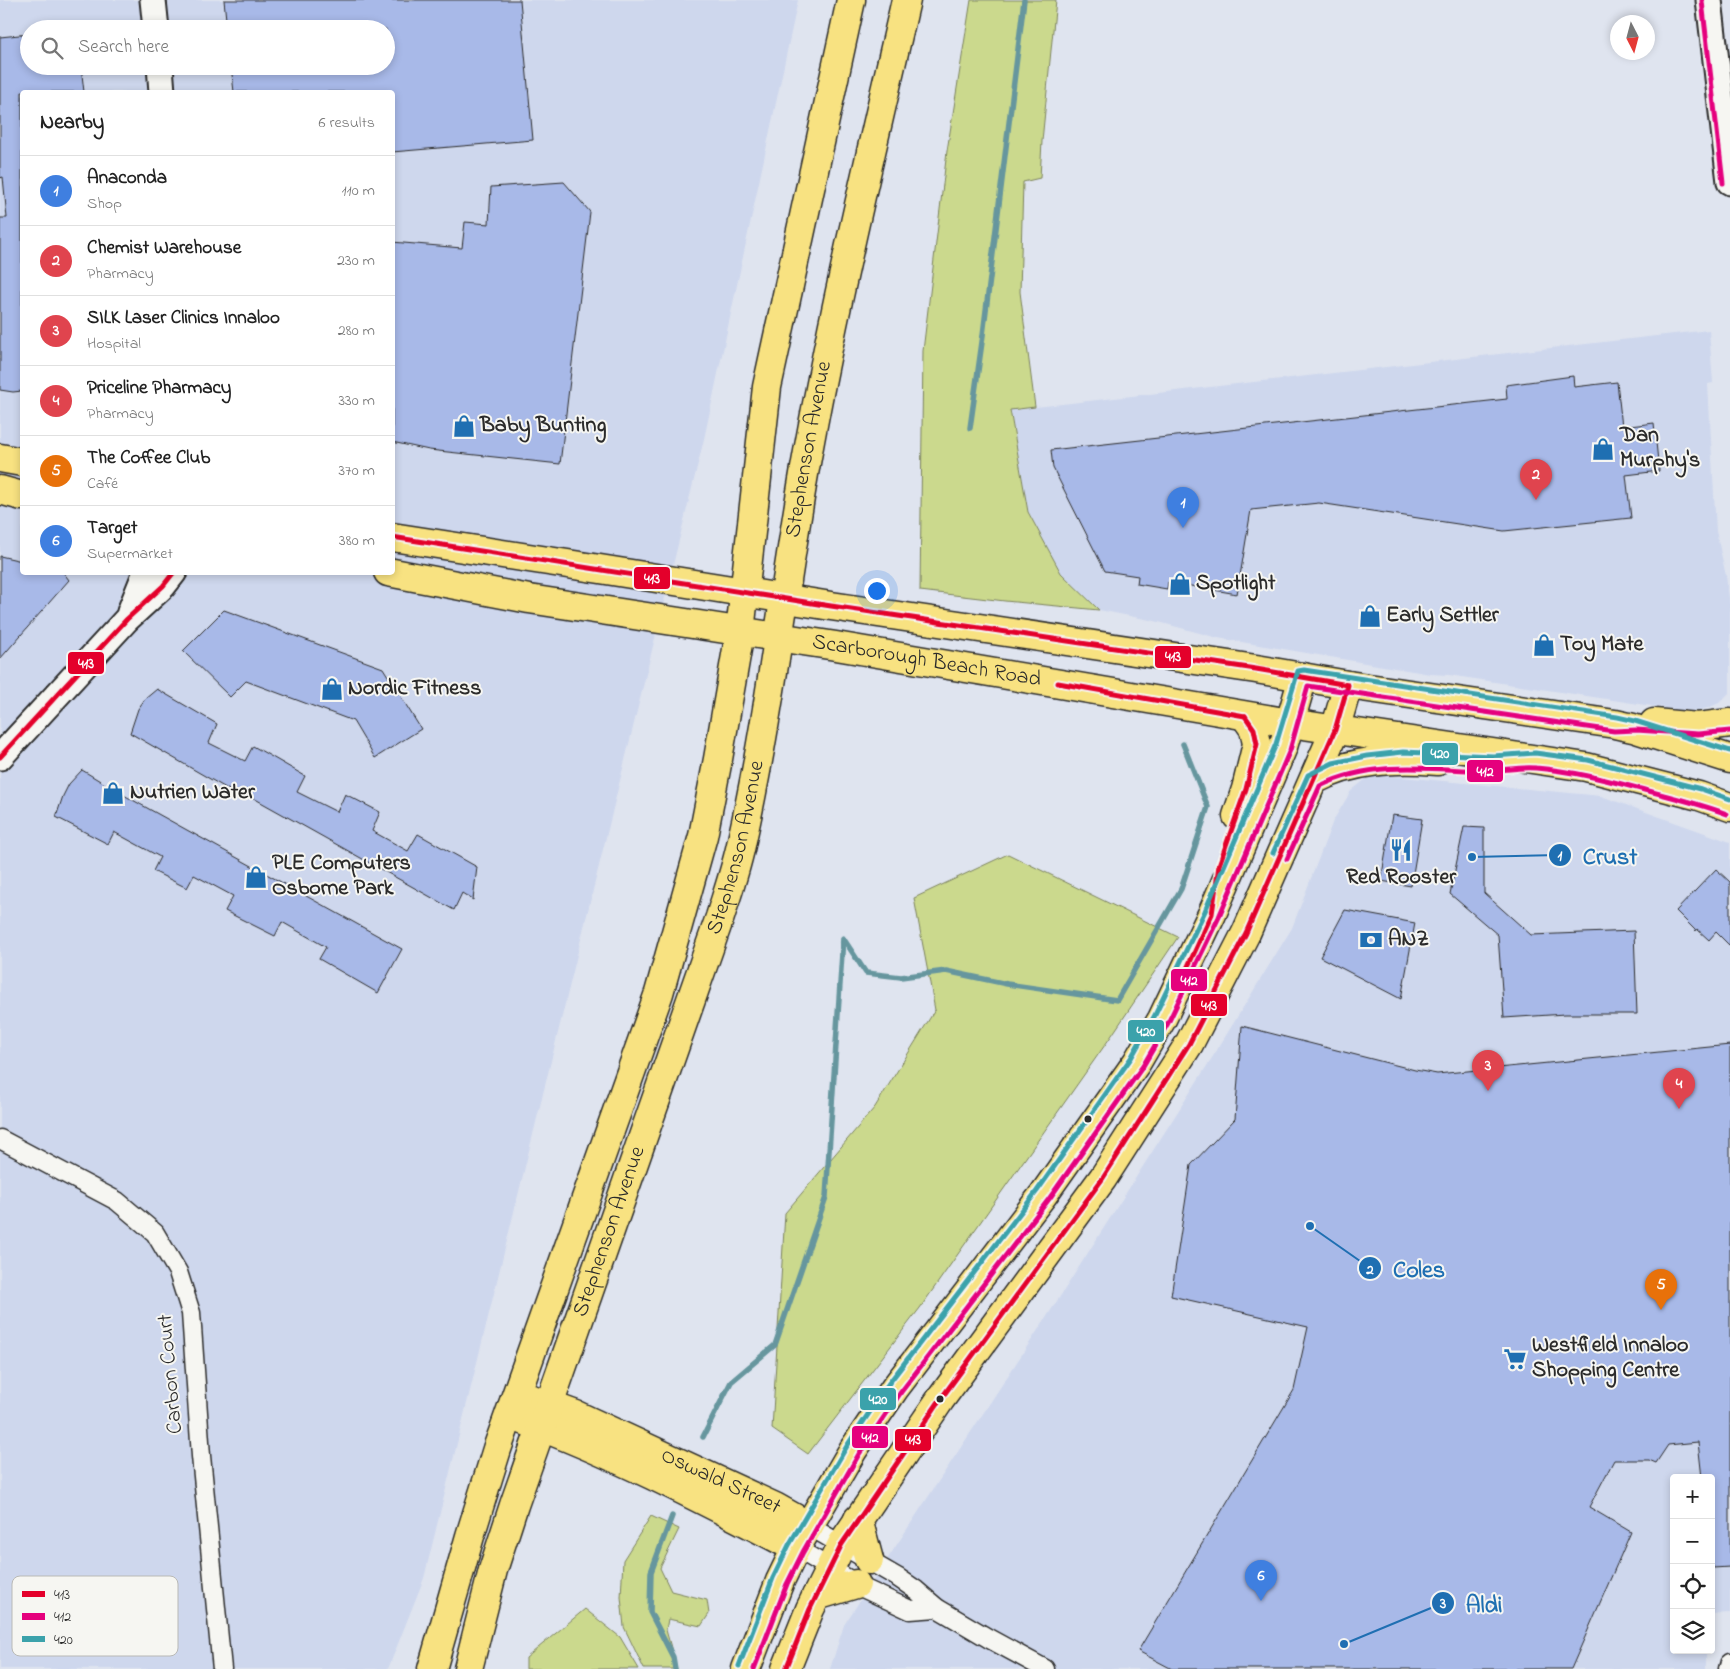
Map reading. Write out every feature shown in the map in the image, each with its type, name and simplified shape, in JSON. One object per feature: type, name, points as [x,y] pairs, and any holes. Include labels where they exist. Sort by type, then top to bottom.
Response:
[{"type":"main road","points":[[153,0],[155,20]]},
{"type":"main road","name":"Stephenson Avenue","points":[[432,1669],[470,1536],[513,1404],[659,993],[703,836],[740,632],[767,387],[851,0]]},
{"type":"main road","name":"Stephenson Avenue","points":[[468,1669],[493,1570],[544,1416],[720,917],[742,843],[756,773],[783,598],[809,448],[843,274],[906,0]]},
{"type":"main road","points":[[1709,0],[1730,182]]},
{"type":"main road","points":[[161,75],[162,90]]},
{"type":"main road","points":[[0,458],[20,462]]},
{"type":"main road","points":[[0,490],[20,495]]},
{"type":"main road","name":"Scarborough Beach Road","points":[[395,537],[840,608],[1303,677],[1348,686],[1615,724],[1730,759]]},
{"type":"main road","name":"Scarborough Beach Road","points":[[395,573],[529,599],[836,646],[1245,716],[1534,760],[1586,766],[1699,796],[1730,807]]},
{"type":"main road","points":[[127,619],[145,575]]},
{"type":"main road","points":[[0,756],[127,619],[163,586],[172,575]]},
{"type":"main road","points":[[746,1669],[780,1581],[802,1537],[854,1450],[895,1388],[1043,1195],[1137,1062],[1162,1019],[1212,914],[1283,747],[1303,677]]},
{"type":"main road","points":[[786,1669],[816,1596],[836,1556],[858,1520],[940,1400],[1103,1178],[1190,1044],[1246,933],[1314,780],[1335,730],[1348,686]]},
{"type":"main road","points":[[1212,914],[1219,865],[1246,789],[1257,744],[1254,729],[1245,716]]},
{"type":"main road","points":[[1615,724],[1636,722],[1698,727],[1730,723]]},
{"type":"main road","points":[[1314,780],[1335,770],[1368,763],[1403,759],[1493,764],[1534,760]]},
{"type":"main road","name":"Oswald Street","points":[[513,1404],[544,1416],[568,1437],[672,1485],[802,1537]]},
{"type":"main road","points":[[858,1520],[869,1560]]},
{"type":"main road","points":[[816,1596],[856,1584]]},
{"type":"street","name":"Carbon Court","points":[[0,1139],[116,1201],[155,1233],[178,1272],[191,1313],[201,1456],[222,1669]]},
{"type":"street","name":"Oswald Street","points":[[802,1537],[836,1556],[869,1560],[916,1590],[937,1608],[1045,1669]]},
{"type":"street","name":"Oswald Street","points":[[802,1537],[836,1556],[856,1584],[910,1610],[937,1608]]},
{"type":"street","points":[[1728,1669],[1730,1662]]},
{"type":"shaded area","points":[[0,0],[798,0],[704,439],[424,1578],[388,1669],[0,1669]]},
{"type":"shaded area","points":[[1709,330],[1713,383],[1708,384],[1716,531],[1730,605],[1730,692],[1719,703],[1708,708],[1696,711],[1678,710],[1449,675],[1430,674],[1218,638],[1155,621],[1099,610],[1061,573],[1028,512],[1010,410]]},
{"type":"shaded area","points":[[1381,775],[1601,796],[1730,842],[1730,1613],[1715,1614],[1715,1474],[1670,1474],[1670,1654],[1706,1654],[1706,1669],[830,1669],[844,1625],[1063,1292],[1292,928],[1333,821],[1351,791],[1366,779]]},
{"type":"green space","points":[[971,0],[1056,0],[1040,178],[1023,182],[1020,292],[1035,407],[1010,410],[1028,512],[1061,573],[1099,610],[920,591],[923,351],[947,151]]},
{"type":"green space","points":[[1008,854],[1178,937],[1112,1035],[920,1308],[808,1454],[772,1429],[785,1213],[875,1107],[935,1010],[914,898]]},
{"type":"green space","points":[[651,1516],[679,1529],[660,1568],[671,1591],[707,1600],[709,1614],[701,1626],[668,1619],[666,1630],[677,1669],[644,1669],[624,1627],[621,1597],[623,1560]]},
{"type":"green space","points":[[585,1609],[620,1637],[639,1669],[526,1669],[526,1658]]},
{"type":"building","points":[[224,0],[520,0],[533,140],[395,152],[395,90],[234,90],[232,75],[395,75],[395,20],[226,20]]},
{"type":"building","points":[[20,35],[20,75],[82,75],[84,90],[20,90],[20,391],[13,392],[0,390],[0,218],[7,218],[3,177],[0,178],[0,37]]},
{"type":"building","points":[[564,182],[590,212],[560,464],[429,450],[395,443],[395,242],[462,248],[465,222],[489,224],[491,187]]},
{"type":"building","points":[[1573,376],[1574,387],[1617,382],[1622,427],[1654,423],[1659,471],[1626,475],[1631,518],[1504,531],[1319,503],[1251,510],[1237,594],[1168,582],[1167,589],[1137,584],[1138,576],[1105,571],[1053,468],[1051,450],[1507,399],[1506,385]]},
{"type":"building","points":[[0,556],[20,561],[20,575],[65,575],[69,580],[0,659]]},
{"type":"building","name":"Nordic Fitness","points":[[224,610],[383,668],[421,729],[375,758],[353,721],[246,681],[230,697],[183,651]]},
{"type":"building","points":[[157,689],[217,724],[209,743],[245,761],[253,746],[305,776],[297,792],[337,812],[345,794],[380,812],[372,831],[408,851],[418,834],[477,867],[473,900],[462,893],[454,910],[248,795],[245,799],[130,733],[138,709],[145,699]]},
{"type":"building","points":[[82,770],[120,793],[402,949],[378,993],[319,959],[326,947],[282,922],[275,936],[225,911],[233,896],[194,875],[187,888],[153,871],[160,857],[114,832],[108,844],[56,817],[69,784]]},
{"type":"building","name":"Red Rooster","points":[[1392,815],[1422,819],[1411,886],[1381,881]]},
{"type":"building","points":[[1464,827],[1484,828],[1484,893],[1531,935],[1634,931],[1637,1014],[1565,1014],[1504,1018],[1498,935],[1450,894]]},
{"type":"building","points":[[1716,869],[1730,882],[1730,946],[1716,932],[1709,940],[1697,929],[1696,931],[1676,911]]},
{"type":"building","name":"ANZ","points":[[1345,910],[1415,923],[1401,999],[1320,957]]},
{"type":"building","name":"Westfield Innaloo Shopping Centre","points":[[1242,1026],[1437,1074],[1730,1045],[1730,1567],[1715,1568],[1715,1474],[1702,1474],[1698,1442],[1668,1445],[1656,1463],[1649,1460],[1614,1460],[1589,1507],[1631,1532],[1571,1669],[1172,1669],[1138,1651],[1294,1390],[1308,1327],[1171,1296],[1191,1165],[1235,1119]]},
{"type":"waterway","points":[[970,428],[1024,0]]},
{"type":"waterway","points":[[703,1437],[731,1382],[775,1345],[826,1197],[843,938],[866,973],[901,977],[946,971],[1007,984],[1117,1000],[1181,889],[1208,807],[1183,744]]},
{"type":"waterway","points":[[672,1516],[651,1572],[650,1612],[673,1657],[675,1669]]},
{"type":"transit line","name":"412","points":[[1702,1],[1723,183]]},
{"type":"transit line","name":"413","points":[[395,537],[831,606],[1256,669],[1348,685],[1335,730],[1246,933],[1189,1044],[1103,1178],[940,1400],[842,1544],[810,1609],[786,1669]]},
{"type":"transit line","name":"413","points":[[0,757],[127,619],[163,586],[172,575]]},
{"type":"transit line","name":"420","points":[[739,1666],[773,1578],[789,1545],[847,1446],[889,1383],[1037,1191],[1131,1058],[1155,1015],[1205,911],[1276,744],[1298,671],[1304,670],[1617,717],[1730,751]]},
{"type":"transit line","name":"413","points":[[1058,683],[1245,716]]},
{"type":"transit line","name":"412","points":[[754,1669],[787,1584],[803,1552],[859,1454],[901,1392],[1049,1199],[1143,1066],[1168,1023],[1219,917],[1290,750],[1308,686],[1614,731],[1636,730],[1698,734],[1730,731]]},
{"type":"transit line","name":"413","points":[[1184,975],[1212,914],[1219,865],[1246,789],[1257,744],[1254,729],[1245,716]]},
{"type":"transit line","name":"420","points":[[1273,853],[1308,775],[1333,763],[1367,756],[1403,752],[1493,756],[1535,753],[1588,760],[1701,789],[1730,799]]},
{"type":"transit line","name":"412","points":[[1287,859],[1320,786],[1339,778],[1379,769],[1419,768],[1487,771],[1515,768],[1549,769],[1612,782],[1694,803],[1727,814]]},
{"type":"place","name":"Baby Bunting","points":[[464,426]]},
{"type":"place","name":"Dan Murphy's","points":[[1603,449]]},
{"type":"place","name":"Chemist Warehouse","points":[[1536,500]]},
{"type":"place","name":"Anaconda","points":[[1183,528]]},
{"type":"place","name":"Spotlight","points":[[1180,584]]},
{"type":"place","name":"Early Settler","points":[[1370,616]]},
{"type":"place","name":"Toy Mate","points":[[1544,645]]},
{"type":"place","name":"Nordic Fitness","points":[[332,689]]},
{"type":"place","name":"Nutrien Water","points":[[113,793]]},
{"type":"place","name":"Red Rooster","points":[[1401,850]]},
{"type":"place","name":"Crust","points":[[1472,857]]},
{"type":"place","name":"PLE Computers Osborne Park","points":[[256,877]]},
{"type":"place","name":"ANZ","points":[[1371,940]]},
{"type":"place","name":"SILK Laser Clinics Innaloo","points":[[1488,1091]]},
{"type":"place","name":"Priceline Pharmacy","points":[[1679,1109]]},
{"type":"place","name":"Coles","points":[[1310,1226]]},
{"type":"place","name":"The Coffee Club","points":[[1661,1310]]},
{"type":"place","name":"Westfield Innaloo Shopping Centre","points":[[1515,1359]]},
{"type":"place","name":"Target","points":[[1261,1601]]},
{"type":"place","name":"Aldi","points":[[1344,1644]]}]
